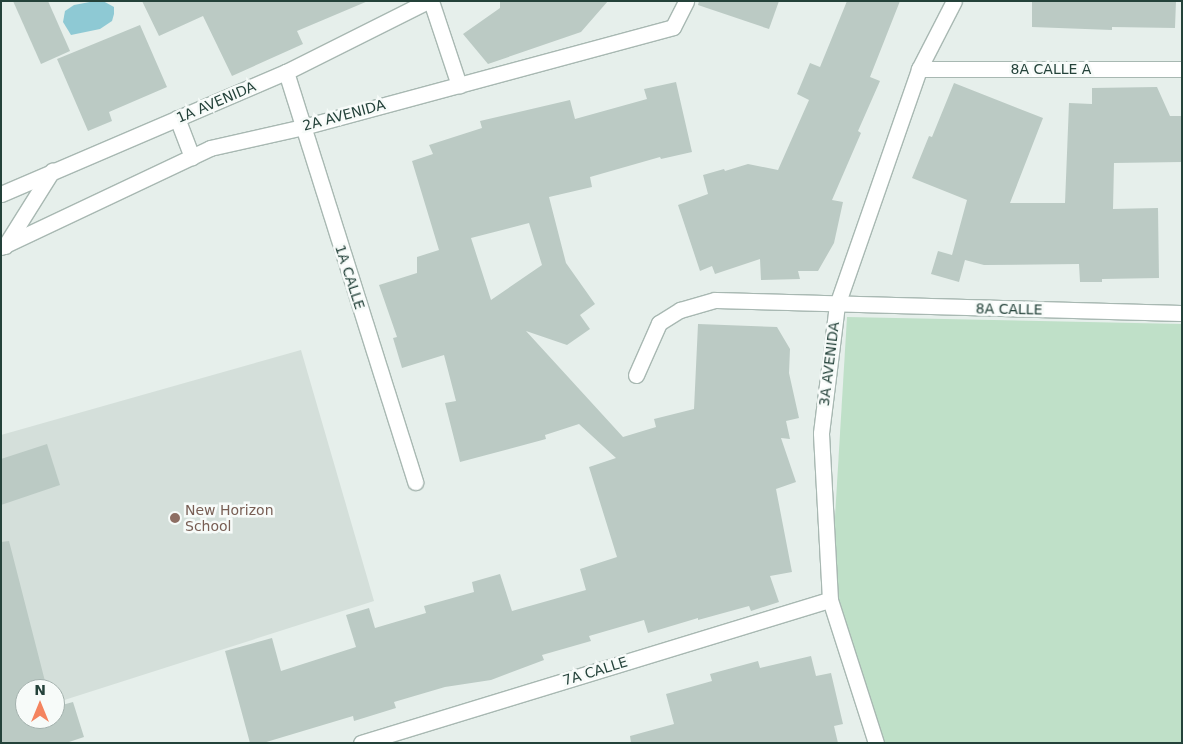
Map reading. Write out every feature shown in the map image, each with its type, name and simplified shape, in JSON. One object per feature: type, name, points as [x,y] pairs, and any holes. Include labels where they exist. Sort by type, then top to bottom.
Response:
[{"type":"street","name":"1A AVENIDA","points":[[1,194],[286,72],[429,1]]},
{"type":"street","points":[[429,1],[459,84]]},
{"type":"street","name":"2A AVENIDA","points":[[3,246],[210,148],[303,127],[673,27],[686,1]]},
{"type":"street","name":"3A AVENIDA","points":[[876,743],[830,600],[821,433],[837,305],[919,69],[954,1]]},
{"type":"street","name":"8A CALLE A","points":[[919,69],[1182,69]]},
{"type":"street","name":"1A CALLE","points":[[286,72],[415,482]]},
{"type":"street","points":[[177,118],[192,157]]},
{"type":"street","points":[[3,246],[53,171]]},
{"type":"street","name":"8A CALLE","points":[[636,374],[659,323],[680,310],[715,300],[837,305],[1182,313]]},
{"type":"street","name":"7A CALLE","points":[[361,743],[830,600]]},
{"type":"shaded area","name":"New Horizon School","points":[[301,350],[374,601],[65,700],[65,679],[15,679],[15,702],[1,720],[1,435]]},
{"type":"green space","points":[[847,317],[1182,324],[1182,743],[876,743],[830,600]]},
{"type":"water","points":[[103,1],[114,7],[112,21],[100,29],[71,35],[63,22],[65,11],[74,5]]},
{"type":"building","points":[[13,1],[48,1],[70,51],[41,64]]},
{"type":"building","points":[[142,1],[368,1],[297,31],[303,44],[232,76],[203,16],[159,36]]},
{"type":"building","points":[[500,1],[608,1],[581,32],[488,64],[463,34],[500,8]]},
{"type":"building","points":[[699,1],[779,1],[769,29],[698,5]]},
{"type":"building","points":[[847,1],[900,1],[870,77],[880,81],[858,131],[861,133],[832,200],[843,202],[834,243],[818,271],[798,271],[800,279],[761,280],[760,259],[715,274],[712,266],[700,271],[678,205],[708,194],[703,175],[748,164],[778,170],[809,100],[797,94],[810,63],[820,67]]},
{"type":"building","points":[[1032,1],[1176,1],[1175,28],[1112,27],[1112,30],[1032,27]]},
{"type":"building","points":[[140,25],[167,87],[109,112],[112,121],[88,131],[57,59]]},
{"type":"building","points":[[676,82],[692,152],[661,159],[660,157],[590,177],[592,187],[549,197],[566,263],[595,304],[580,315],[590,329],[567,345],[526,331],[623,437],[656,427],[654,419],[694,409],[698,324],[777,327],[790,349],[789,373],[799,418],[786,421],[790,439],[781,438],[796,482],[776,489],[792,572],[770,576],[779,602],[751,611],[749,606],[698,620],[698,618],[648,633],[644,620],[589,636],[591,641],[542,655],[544,660],[491,680],[445,687],[394,702],[396,708],[354,721],[353,716],[263,743],[250,743],[225,651],[272,638],[281,671],[356,647],[346,615],[369,608],[375,628],[426,613],[424,606],[474,592],[472,582],[500,574],[512,611],[586,590],[580,569],[617,557],[589,467],[616,458],[579,424],[545,435],[546,439],[460,462],[445,403],[456,401],[444,355],[402,368],[393,338],[397,337],[379,285],[417,273],[417,257],[439,250],[412,161],[433,154],[429,145],[482,128],[480,121],[570,100],[575,119],[647,99],[644,89]],"holes":[[[529,223],[542,265],[491,300],[471,238]]]},
{"type":"building","points":[[954,83],[1043,118],[1010,203],[1065,203],[1069,103],[1092,104],[1092,88],[1157,87],[1170,116],[1182,116],[1182,162],[1114,163],[1113,209],[1158,208],[1159,278],[1102,279],[1102,282],[1080,282],[1079,264],[984,265],[965,260],[959,282],[931,274],[938,251],[952,255],[967,200],[912,178],[929,136],[932,137]]},
{"type":"building","points":[[47,444],[60,485],[1,505],[1,459]]},
{"type":"building","points":[[9,541],[44,679],[15,679],[15,729],[65,729],[65,704],[73,702],[84,737],[66,743],[1,743],[1,542]]},
{"type":"building","points":[[811,656],[816,676],[831,673],[843,724],[834,726],[838,743],[631,743],[630,736],[674,724],[666,694],[712,681],[710,674],[758,661],[760,668]]},
{"type":"place","name":"New Horizon School","points":[[175,518]]}]
